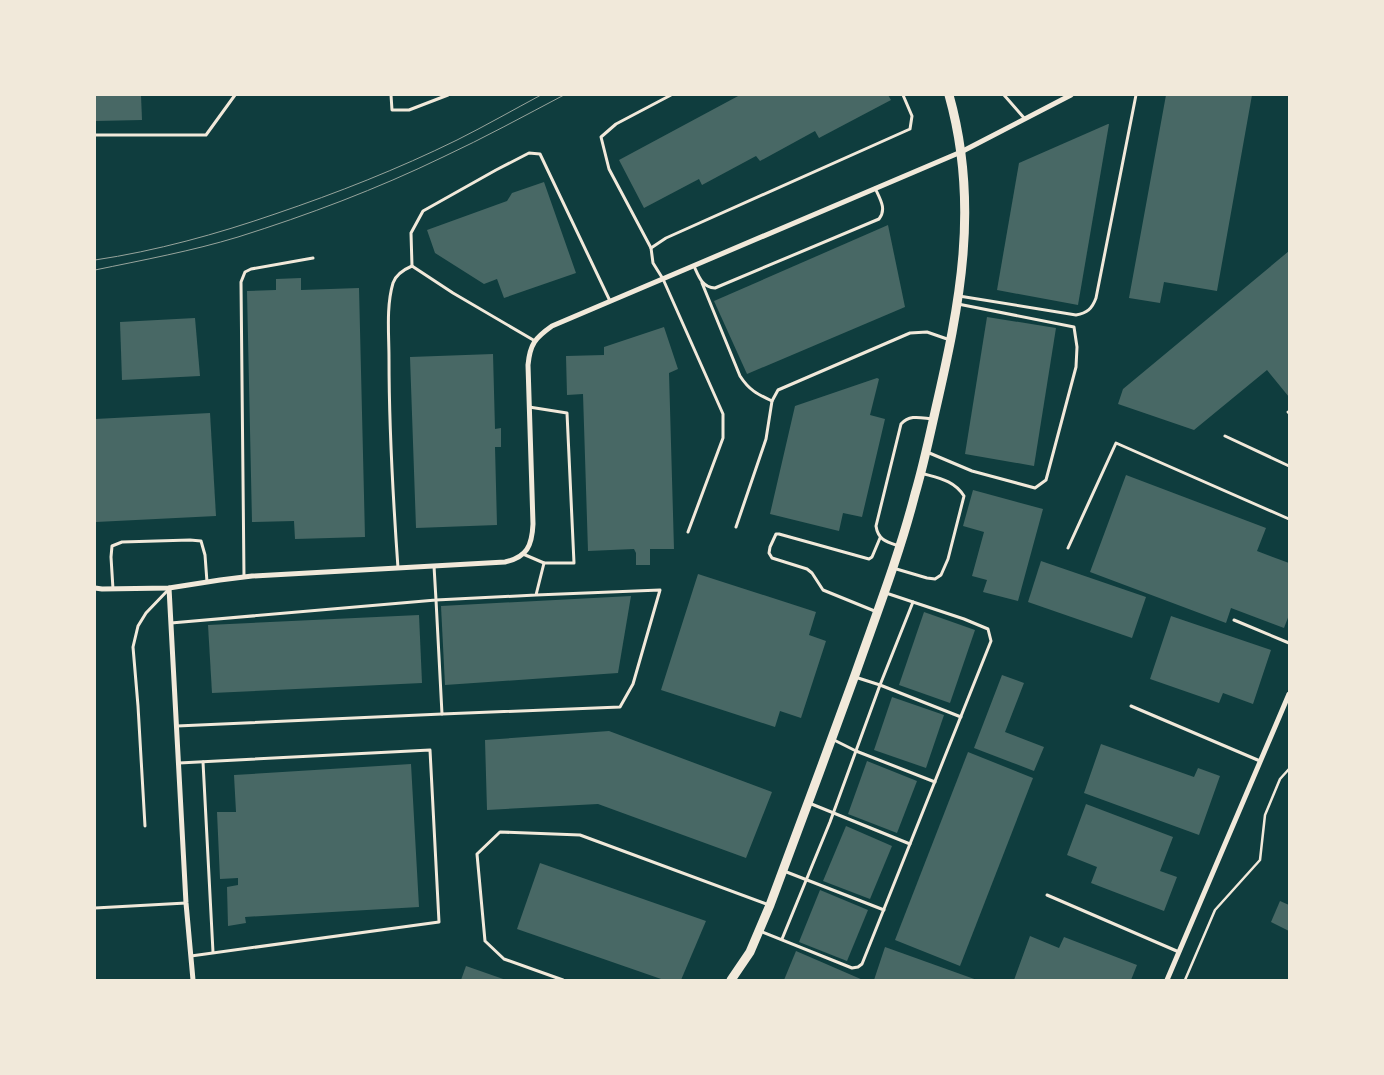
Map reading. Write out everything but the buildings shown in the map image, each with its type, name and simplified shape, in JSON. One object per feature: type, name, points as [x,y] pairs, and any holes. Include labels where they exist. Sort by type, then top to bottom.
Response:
[{"type":"street","points":[[731,980],[750,952],[760,931],[832,739],[893,568],[926,452],[958,300],[966,227],[965,188],[949,95]]},
{"type":"street","points":[[95,588],[170,588],[244,577],[505,562],[516,559],[529,546],[532,536],[528,365],[529,354],[539,335],[552,326],[960,152],[1071,95]]},
{"type":"street","points":[[170,588],[186,903],[193,980]]},
{"type":"street","points":[[1167,980],[1289,694]]},
{"type":"lane","points":[[95,135],[206,134],[235,95]]},
{"type":"lane","points":[[391,95],[392,110],[409,110],[448,95]]},
{"type":"lane","points":[[671,95],[616,124],[601,137],[609,169],[651,248],[654,263],[724,414],[723,438],[688,532]]},
{"type":"lane","points":[[651,248],[666,238],[910,129],[912,116],[903,95]]},
{"type":"lane","points":[[1004,95],[1025,119]]},
{"type":"lane","points":[[958,300],[1076,315],[1090,310],[1096,298],[1136,95]]},
{"type":"lane","points":[[412,266],[411,234],[424,211],[528,154],[540,154],[610,301]]},
{"type":"lane","points":[[702,282],[709,288],[715,288],[879,219],[883,214],[883,208],[874,188]]},
{"type":"lane","points":[[244,577],[241,282],[245,272],[251,269],[313,258]]},
{"type":"lane","points":[[412,266],[535,341]]},
{"type":"lane","points":[[398,568],[390,435],[388,310],[393,281],[404,270],[412,266]]},
{"type":"lane","points":[[693,266],[702,282],[740,376],[752,391],[772,401]]},
{"type":"lane","points":[[926,452],[972,471],[1035,488],[1046,480],[1076,367],[1077,347],[1074,326],[958,300]]},
{"type":"lane","points":[[736,528],[766,439],[772,401],[778,390],[910,333],[927,332],[950,340]]},
{"type":"lane","points":[[523,554],[544,563],[574,563],[567,413],[529,407]]},
{"type":"lane","points":[[900,546],[880,538],[876,526],[901,424],[910,417],[933,419]]},
{"type":"lane","points":[[1225,436],[1289,466]]},
{"type":"lane","points":[[1068,548],[1116,443],[1289,519]]},
{"type":"lane","points":[[893,568],[936,579],[941,575],[948,559],[964,496],[954,484],[920,473]]},
{"type":"lane","points":[[877,612],[823,590],[812,573],[807,569],[772,558],[769,553],[774,537],[776,534],[779,534],[869,559],[872,557],[880,538]]},
{"type":"lane","points":[[113,589],[110,556],[112,546],[122,542],[190,540],[201,542],[205,555],[207,582]]},
{"type":"lane","points":[[536,595],[544,563]]},
{"type":"lane","points":[[434,566],[442,714]]},
{"type":"lane","points":[[145,826],[133,647],[138,626],[146,613],[170,588]]},
{"type":"lane","points":[[171,623],[436,600],[660,590],[633,684],[620,706],[177,726]]},
{"type":"lane","points":[[760,931],[852,968],[862,964],[991,641],[988,629],[964,618],[884,593]]},
{"type":"lane","points":[[782,939],[833,814],[880,685],[913,602]]},
{"type":"lane","points":[[1234,620],[1289,643]]},
{"type":"lane","points":[[854,676],[961,717]]},
{"type":"lane","points":[[1131,706],[1260,761]]},
{"type":"lane","points":[[832,739],[856,751],[935,782]]},
{"type":"lane","points":[[179,763],[430,750],[439,922],[190,956]]},
{"type":"lane","points":[[203,762],[213,952]]},
{"type":"lane","points":[[808,803],[910,844]]},
{"type":"lane","points":[[563,980],[504,959],[486,941],[477,854],[500,832],[580,835],[770,905]]},
{"type":"lane","points":[[783,871],[884,910]]},
{"type":"lane","points":[[1047,895],[1179,952]]},
{"type":"lane","points":[[95,908],[186,903]]},
{"type":"path","points":[[1186,980],[1215,910],[1260,860],[1265,815],[1280,779],[1289,769]]},
{"type":"tram line","points":[[95,260],[141,252],[209,235],[321,198],[435,151],[541,95]]},
{"type":"tram line","points":[[95,270],[221,242],[264,229],[368,191],[474,142],[564,95]]}]
